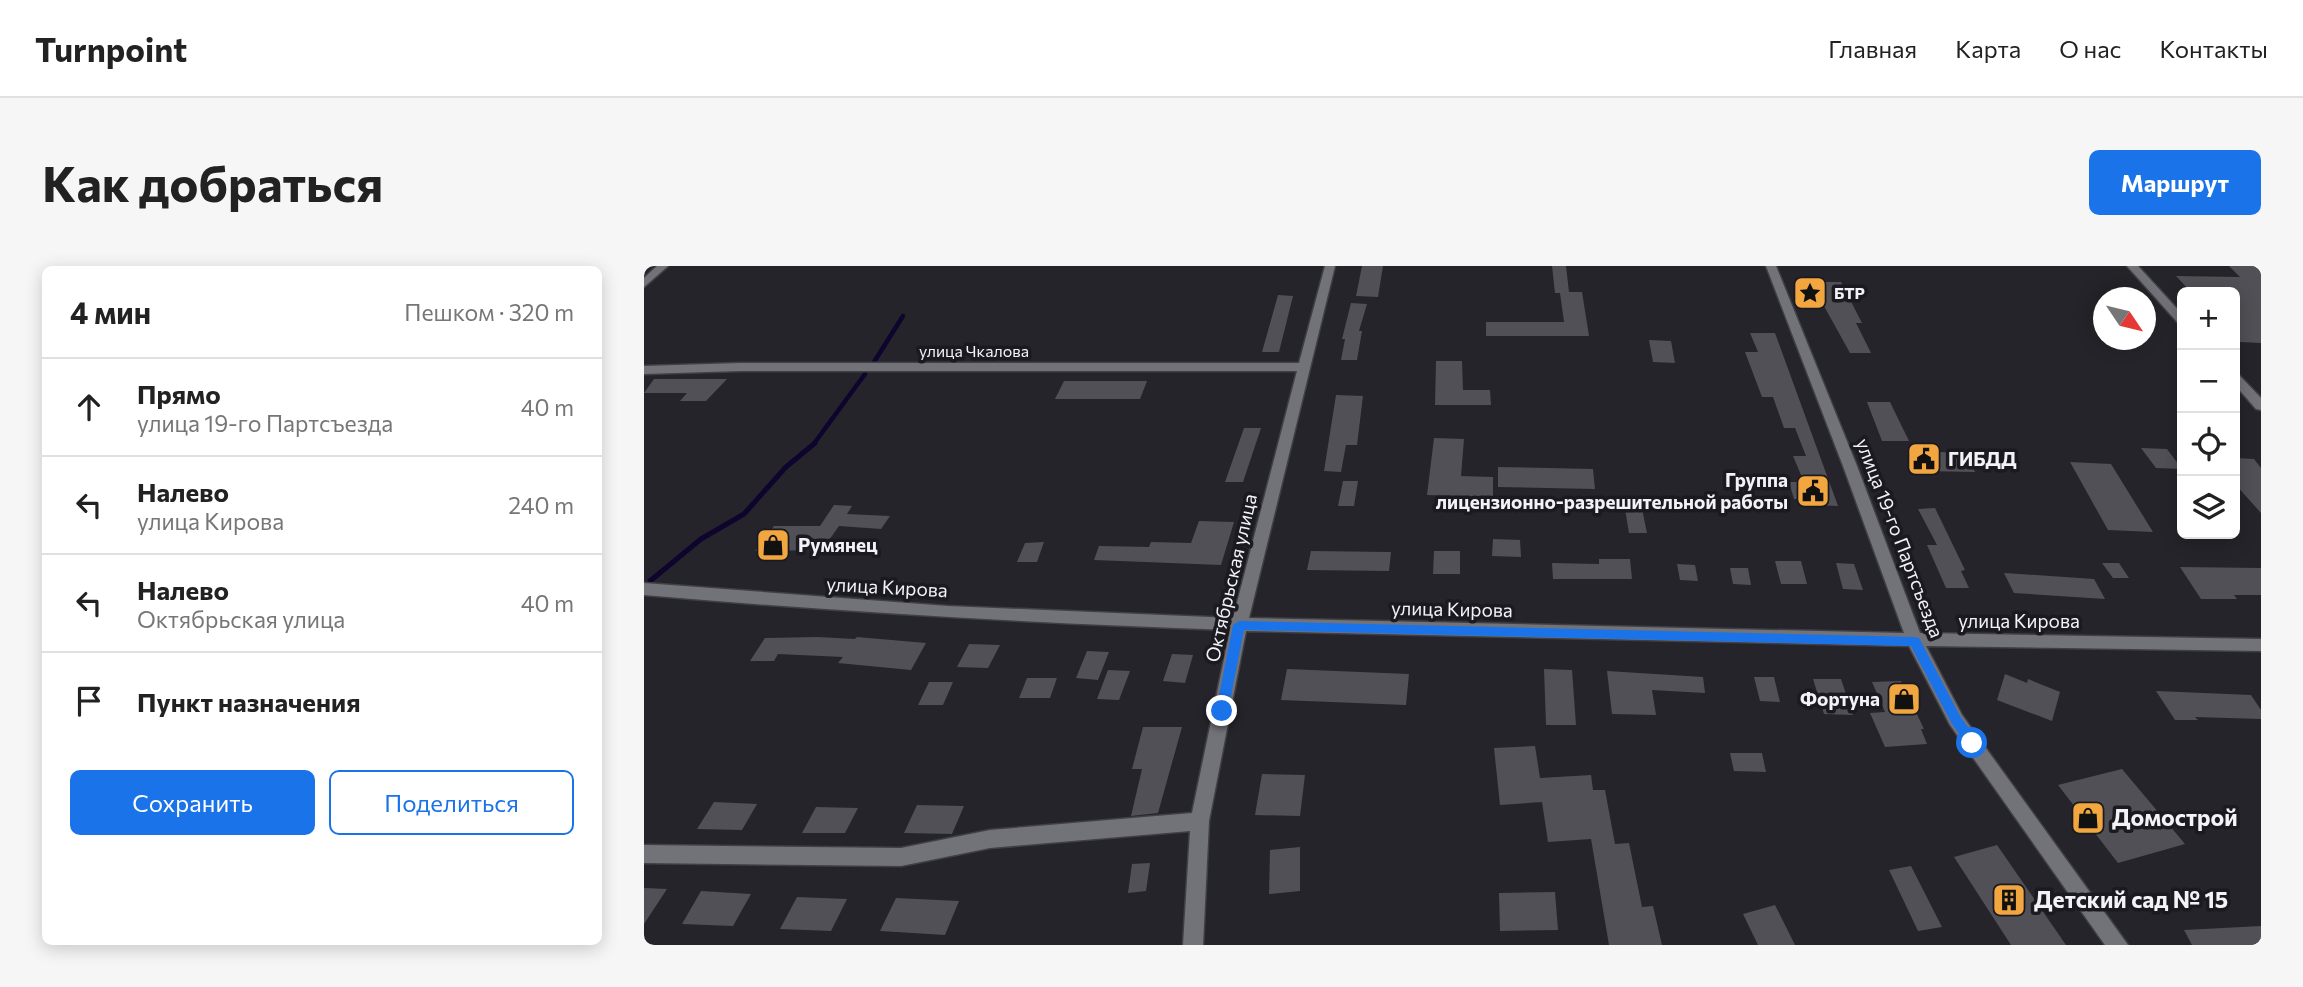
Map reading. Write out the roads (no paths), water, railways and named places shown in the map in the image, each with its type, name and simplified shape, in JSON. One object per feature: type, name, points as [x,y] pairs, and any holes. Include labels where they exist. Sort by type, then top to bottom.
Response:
[{"type":"street","points":[[644,284],[663,266]]},
{"type":"street","name":"Октябрьская улица","points":[[1193,945],[1200,821],[1239,625],[1329,266]]},
{"type":"street","name":"улица 19-го Партсъезда","points":[[1771,266],[1915,641],[1956,720],[2118,945]]},
{"type":"street","points":[[2132,266],[2177,316]]},
{"type":"street","name":"улица Чкалова","points":[[644,370],[740,367],[1304,367]]},
{"type":"street","points":[[2240,383],[2261,406]]},
{"type":"street","name":"улица Кирова","points":[[644,589],[768,601],[1239,625],[1915,641],[2261,645]]},
{"type":"street","points":[[644,854],[901,857],[990,839],[1200,821]]},
{"type":"waterway","points":[[874,362],[903,316]]},
{"type":"waterway","points":[[814,444],[865,374]]},
{"type":"waterway","points":[[650,581],[701,539],[744,514],[786,467],[814,444]]},
{"type":"place","name":"БТР","points":[[1810,293]]},
{"type":"place","name":"ГИБДД","points":[[1924,459]]},
{"type":"place","name":"Группа лицензионно-разрешительной работы","points":[[1813,491]]},
{"type":"place","name":"Румянец","points":[[773,545]]},
{"type":"place","name":"Фортуна","points":[[1904,699]]},
{"type":"place","name":"Домострой","points":[[2088,818]]},
{"type":"place","name":"Детский сад № 15","points":[[2009,900]]}]
